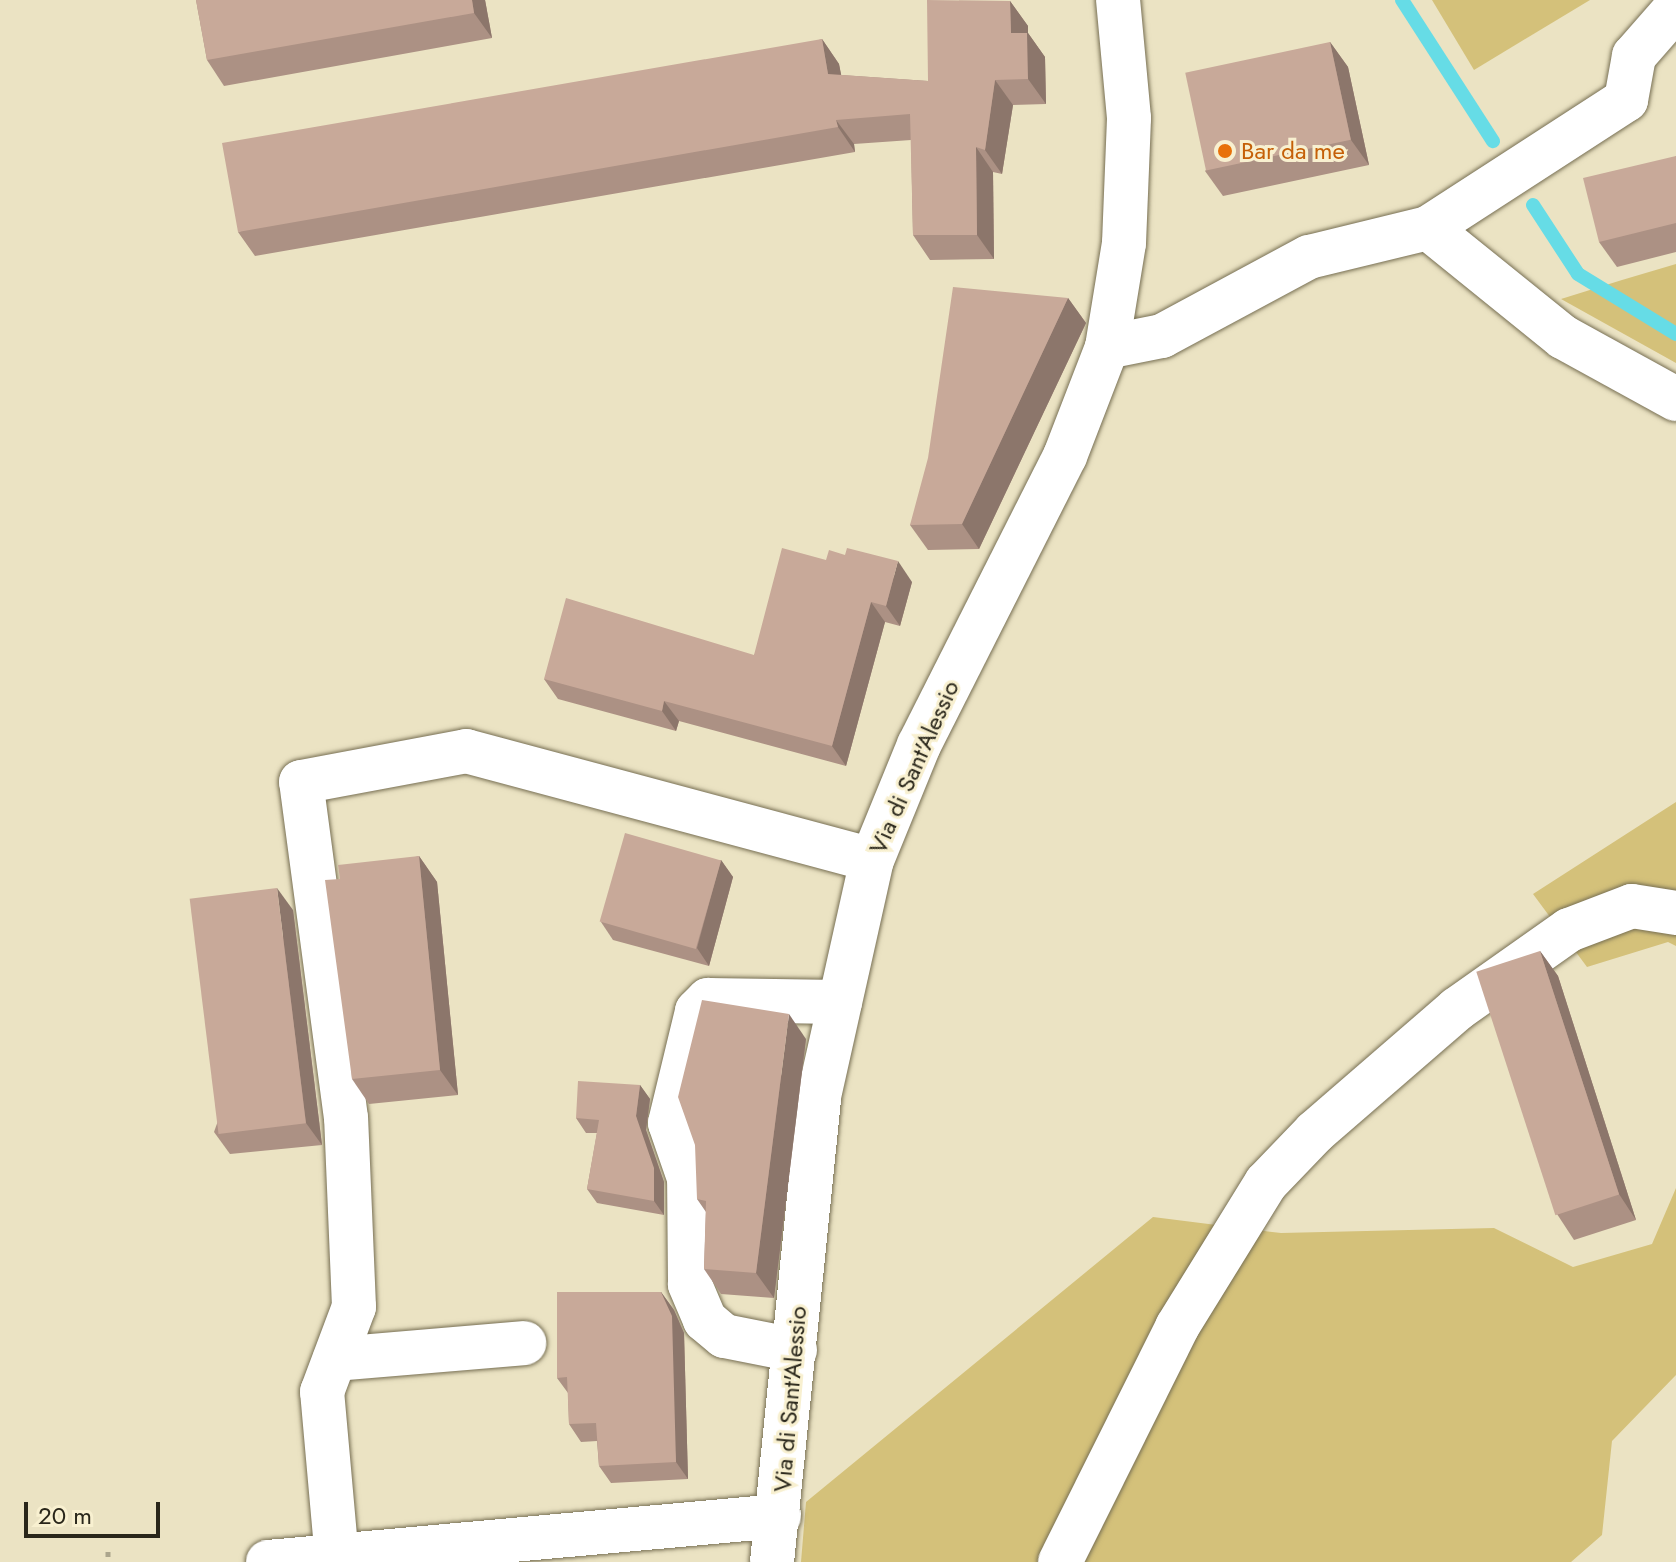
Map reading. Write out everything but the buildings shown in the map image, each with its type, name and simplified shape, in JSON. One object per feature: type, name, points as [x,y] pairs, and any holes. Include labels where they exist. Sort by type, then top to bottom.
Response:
[{"type":"street","name":"Via di Sant'Alessio","points":[[772,1562],[820,1092],[872,860],[919,745],[1065,456],[1107,347],[1124,243],[1129,118],[1118,0]]},
{"type":"street","points":[[1107,347],[1162,336],[1309,257],[1428,228],[1626,100],[1634,56],[1676,8]]},
{"type":"street","points":[[1428,228],[1563,337],[1676,399]]},
{"type":"street","points":[[337,1559],[322,1392],[354,1307],[346,1118],[301,782],[466,751],[872,860]]},
{"type":"street","points":[[1060,1562],[1177,1327],[1266,1183],[1305,1142],[1457,1009],[1569,930],[1632,906],[1676,913]]},
{"type":"street","points":[[795,1350],[724,1336],[705,1320],[690,1284],[689,1178],[670,1123],[697,1011],[708,1000],[840,1002]]},
{"type":"street","points":[[335,1359],[524,1343]]},
{"type":"street","points":[[268,1562],[337,1559],[779,1516]]},
{"type":"path","points":[[108,1551],[108,1562]]},
{"type":"shaded area","points":[[1432,0],[1590,0],[1474,70]]},
{"type":"shaded area","points":[[1676,264],[1676,363],[1561,299],[1622,280]]},
{"type":"shaded area","points":[[1676,802],[1676,946],[1668,942],[1587,967],[1533,894]]},
{"type":"shaded area","points":[[1676,1188],[1676,1375],[1612,1441],[1602,1535],[1571,1562],[801,1562],[806,1502],[1153,1217],[1281,1233],[1494,1228],[1573,1267],[1652,1244]]},
{"type":"waterway","points":[[1402,0],[1493,141]]},
{"type":"waterway","points":[[1533,205],[1578,274],[1676,334]]},
{"type":"place","name":"Bar da me","points":[[1225,151]]}]
